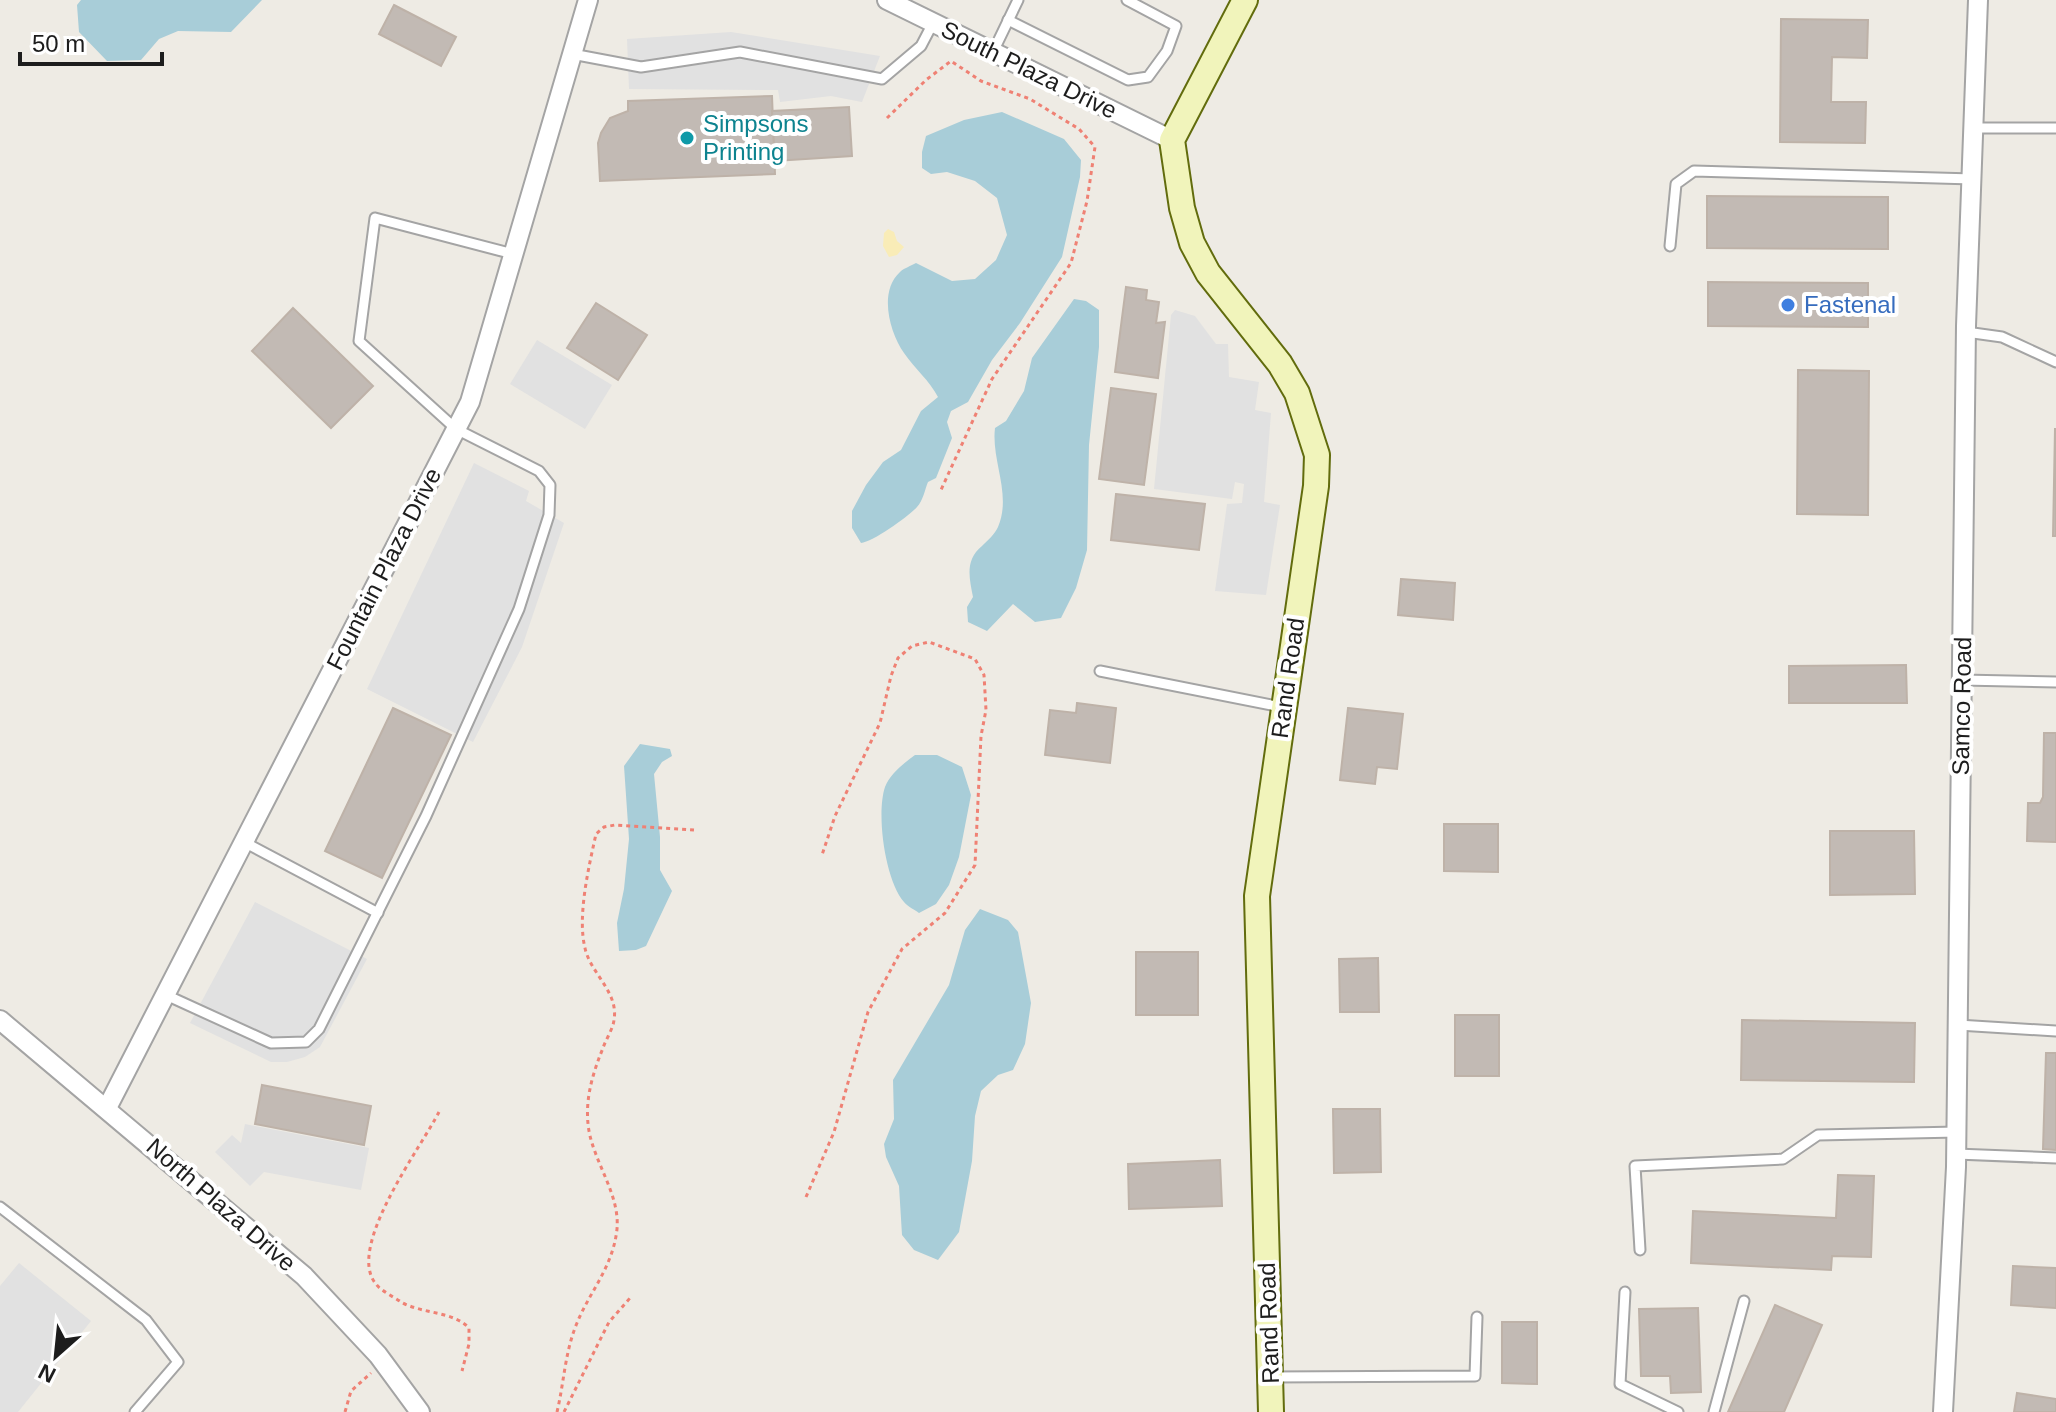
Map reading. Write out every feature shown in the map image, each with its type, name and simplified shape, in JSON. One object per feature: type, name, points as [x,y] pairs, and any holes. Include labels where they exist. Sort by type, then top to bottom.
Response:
[{"type":"street","name":"Fountain Plaza Drive","points":[[107,1108],[470,402],[588,0]]},
{"type":"street","name":"South Plaza Drive","points":[[887,0],[1172,140]]},
{"type":"street","points":[[1172,140],[1245,0]]},
{"type":"street","name":"Samco Road","points":[[1943,1412],[1957,1132],[1966,332],[1978,0]]},
{"type":"street","name":"Rand Road","points":[[1172,140],[1182,208],[1192,243],[1208,273],[1280,364],[1297,393],[1317,455],[1316,486],[1257,896],[1271,1412]]},
{"type":"street","name":"North Plaza Drive","points":[[0,1020],[304,1276],[384,1362],[420,1412]]},
{"type":"lane","points":[[993,52],[1018,0]]},
{"type":"lane","points":[[1008,20],[1128,80],[1148,77],[1167,51],[1176,26],[1127,0]]},
{"type":"lane","points":[[572,54],[641,67],[740,52],[882,79],[921,46],[933,23]]},
{"type":"lane","points":[[1975,128],[2056,128]]},
{"type":"lane","points":[[1670,246],[1676,184],[1694,171],[1973,179]]},
{"type":"lane","points":[[166,995],[271,1043],[306,1042],[319,1029],[426,816],[519,609],[549,515],[550,485],[539,471],[456,429],[359,341],[375,218],[513,254]]},
{"type":"lane","points":[[1966,332],[2002,337],[2056,362]]},
{"type":"lane","points":[[1100,671],[1284,707]]},
{"type":"lane","points":[[1962,680],[2056,682]]},
{"type":"lane","points":[[244,842],[378,913]]},
{"type":"lane","points":[[1958,1025],[2056,1031]]},
{"type":"lane","points":[[1640,1250],[1635,1166],[1783,1159],[1818,1135],[1957,1132]]},
{"type":"lane","points":[[1956,1154],[2056,1158]]},
{"type":"lane","points":[[0,1207],[146,1320],[178,1362],[135,1412]]},
{"type":"lane","points":[[1625,1292],[1620,1384],[1678,1412]]},
{"type":"lane","points":[[1714,1412],[1744,1301]]},
{"type":"lane","points":[[1270,1377],[1475,1376],[1477,1317]]},
{"type":"path","points":[[887,118],[926,80],[951,61],[981,81],[1030,99],[1079,129],[1095,147],[1087,201],[1071,263],[992,379],[940,492]]},
{"type":"path","points":[[806,1197],[834,1132],[868,1012],[902,949],[945,913],[975,865],[981,736],[986,710],[984,675],[975,659],[929,642],[912,646],[898,658],[880,723],[835,816],[822,855]]},
{"type":"path","points":[[557,1412],[576,1324],[609,1261],[617,1228],[614,1202],[589,1132],[587,1104],[594,1071],[614,1020],[613,1004],[584,946],[584,905],[596,834],[604,827],[625,826],[694,830]]},
{"type":"path","points":[[439,1112],[428,1134],[411,1155],[371,1241],[367,1259],[375,1283],[394,1297],[426,1312],[462,1321],[469,1328],[469,1344],[462,1371]]},
{"type":"path","points":[[564,1412],[609,1322],[630,1298]]},
{"type":"path","points":[[345,1412],[351,1391],[384,1362]]},
{"type":"sand","points":[[888,229],[894,232],[897,241],[904,247],[897,255],[889,257],[883,246],[884,233]]},
{"type":"shaded area","points":[[731,32],[880,56],[862,102],[831,96],[780,102],[778,90],[629,89],[627,39]]},
{"type":"shaded area","points":[[1175,310],[1195,316],[1216,344],[1228,344],[1229,377],[1259,382],[1255,410],[1271,413],[1264,502],[1280,505],[1266,595],[1215,591],[1227,504],[1242,503],[1244,484],[1235,482],[1232,499],[1154,489],[1171,315]]},
{"type":"shaded area","points":[[537,340],[612,385],[585,429],[510,384]]},
{"type":"shaded area","points":[[474,463],[529,491],[526,501],[564,523],[522,647],[473,742],[367,689]]},
{"type":"shaded area","points":[[255,902],[367,959],[320,1047],[305,1057],[287,1062],[271,1062],[190,1023]]},
{"type":"shaded area","points":[[245,1124],[369,1148],[361,1190],[264,1172],[250,1186],[215,1152],[232,1135],[241,1143]]},
{"type":"shaded area","points":[[19,1263],[91,1321],[18,1412],[0,1412],[0,1286]]},
{"type":"water","points":[[81,0],[262,0],[231,32],[178,31],[159,39],[141,60],[107,61],[79,32],[77,5]]},
{"type":"water","points":[[1002,112],[1064,139],[1081,160],[1062,257],[992,360],[968,402],[951,411],[947,422],[952,438],[936,478],[928,482],[919,504],[890,528],[861,543],[852,528],[852,511],[883,462],[901,450],[921,411],[938,397],[894,335],[888,312],[889,290],[893,280],[916,263],[952,281],[975,279],[996,260],[1007,235],[997,198],[975,181],[947,172],[931,174],[922,168],[926,136],[964,120]]},
{"type":"water","points":[[1074,299],[1086,301],[1099,310],[1099,347],[1089,445],[1087,550],[1076,588],[1061,618],[1035,622],[1013,604],[987,631],[968,622],[967,607],[973,597],[970,576],[973,557],[995,532],[1002,515],[995,428],[1006,421],[1024,391],[1032,358]]},
{"type":"water","points":[[640,744],[670,749],[672,756],[662,762],[654,774],[660,870],[672,891],[646,946],[619,951],[617,923],[629,839],[624,766]]},
{"type":"water","points":[[915,755],[937,755],[962,767],[971,795],[959,857],[949,885],[936,904],[919,913],[904,902],[897,892],[887,863],[882,829],[882,799],[887,782]]},
{"type":"water","points":[[980,909],[1008,920],[1018,932],[1031,1003],[1025,1044],[1013,1070],[998,1075],[981,1091],[959,1232],[938,1260],[914,1250],[902,1235],[899,1186],[886,1157],[884,1144],[894,1119],[893,1080],[949,985],[965,930]]},
{"type":"building","points":[[394,5],[456,37],[441,66],[379,34]]},
{"type":"building","points":[[1781,19],[1868,20],[1867,58],[1832,57],[1831,102],[1866,102],[1865,143],[1780,142]]},
{"type":"building","name":"Simpsons Printing","points":[[772,96],[775,174],[600,181],[598,143],[601,133],[610,118],[628,111],[628,101]]},
{"type":"building","points":[[849,107],[852,156],[775,161],[772,111]]},
{"type":"building","points":[[1707,196],[1888,197],[1888,249],[1707,248]]},
{"type":"building","name":"Fastenal","points":[[1708,282],[1868,283],[1868,327],[1708,326]]},
{"type":"building","points":[[1126,287],[1147,290],[1146,300],[1159,302],[1156,323],[1165,322],[1158,378],[1115,372]]},
{"type":"building","points":[[596,303],[647,335],[618,380],[567,348]]},
{"type":"building","points":[[293,308],[373,386],[331,428],[252,351]]},
{"type":"building","points":[[1798,370],[1869,371],[1868,515],[1797,514]]},
{"type":"building","points":[[1111,388],[1156,394],[1144,485],[1099,479]]},
{"type":"building","points":[[2055,429],[2056,536],[2053,536]]},
{"type":"building","points":[[1116,494],[1205,504],[1199,550],[1111,540]]},
{"type":"building","points":[[1401,579],[1455,583],[1453,620],[1398,615]]},
{"type":"building","points":[[1906,665],[1907,703],[1789,703],[1789,666]]},
{"type":"building","points":[[1077,703],[1116,708],[1110,763],[1045,755],[1050,710],[1076,713]]},
{"type":"building","points":[[393,708],[451,735],[382,878],[325,851]]},
{"type":"building","points":[[1348,708],[1403,714],[1397,769],[1377,767],[1375,784],[1340,780]]},
{"type":"building","points":[[2044,733],[2056,733],[2056,842],[2027,841],[2028,803],[2040,803],[2043,797]]},
{"type":"building","points":[[1444,824],[1498,824],[1498,872],[1444,871]]},
{"type":"building","points":[[1830,831],[1914,831],[1915,894],[1830,895]]},
{"type":"building","points":[[1136,952],[1198,952],[1198,1015],[1136,1015]]},
{"type":"building","points":[[1378,958],[1379,1012],[1340,1012],[1339,959]]},
{"type":"building","points":[[1455,1015],[1499,1015],[1499,1076],[1455,1076]]},
{"type":"building","points":[[1742,1020],[1915,1023],[1914,1082],[1741,1080]]},
{"type":"building","points":[[2046,1053],[2056,1053],[2056,1150],[2043,1149]]},
{"type":"building","points":[[262,1085],[371,1106],[364,1145],[255,1124]]},
{"type":"building","points":[[1333,1109],[1380,1109],[1381,1172],[1334,1173]]},
{"type":"building","points":[[1220,1160],[1222,1206],[1129,1209],[1128,1164]]},
{"type":"building","points":[[1838,1175],[1874,1176],[1871,1257],[1832,1256],[1831,1270],[1691,1263],[1693,1211],[1836,1218]]},
{"type":"building","points":[[2013,1266],[2056,1268],[2056,1308],[2011,1305]]},
{"type":"building","points":[[1775,1305],[1822,1325],[1784,1412],[1728,1412]]},
{"type":"building","points":[[1698,1308],[1701,1392],[1671,1393],[1670,1376],[1641,1376],[1639,1309]]},
{"type":"building","points":[[1502,1322],[1537,1322],[1537,1384],[1502,1383]]},
{"type":"building","points":[[2017,1393],[2056,1399],[2056,1412],[2014,1412]]},
{"type":"place","name":"Simpsons Printing","points":[[687,138]]},
{"type":"place","name":"Fastenal","points":[[1788,305]]}]
